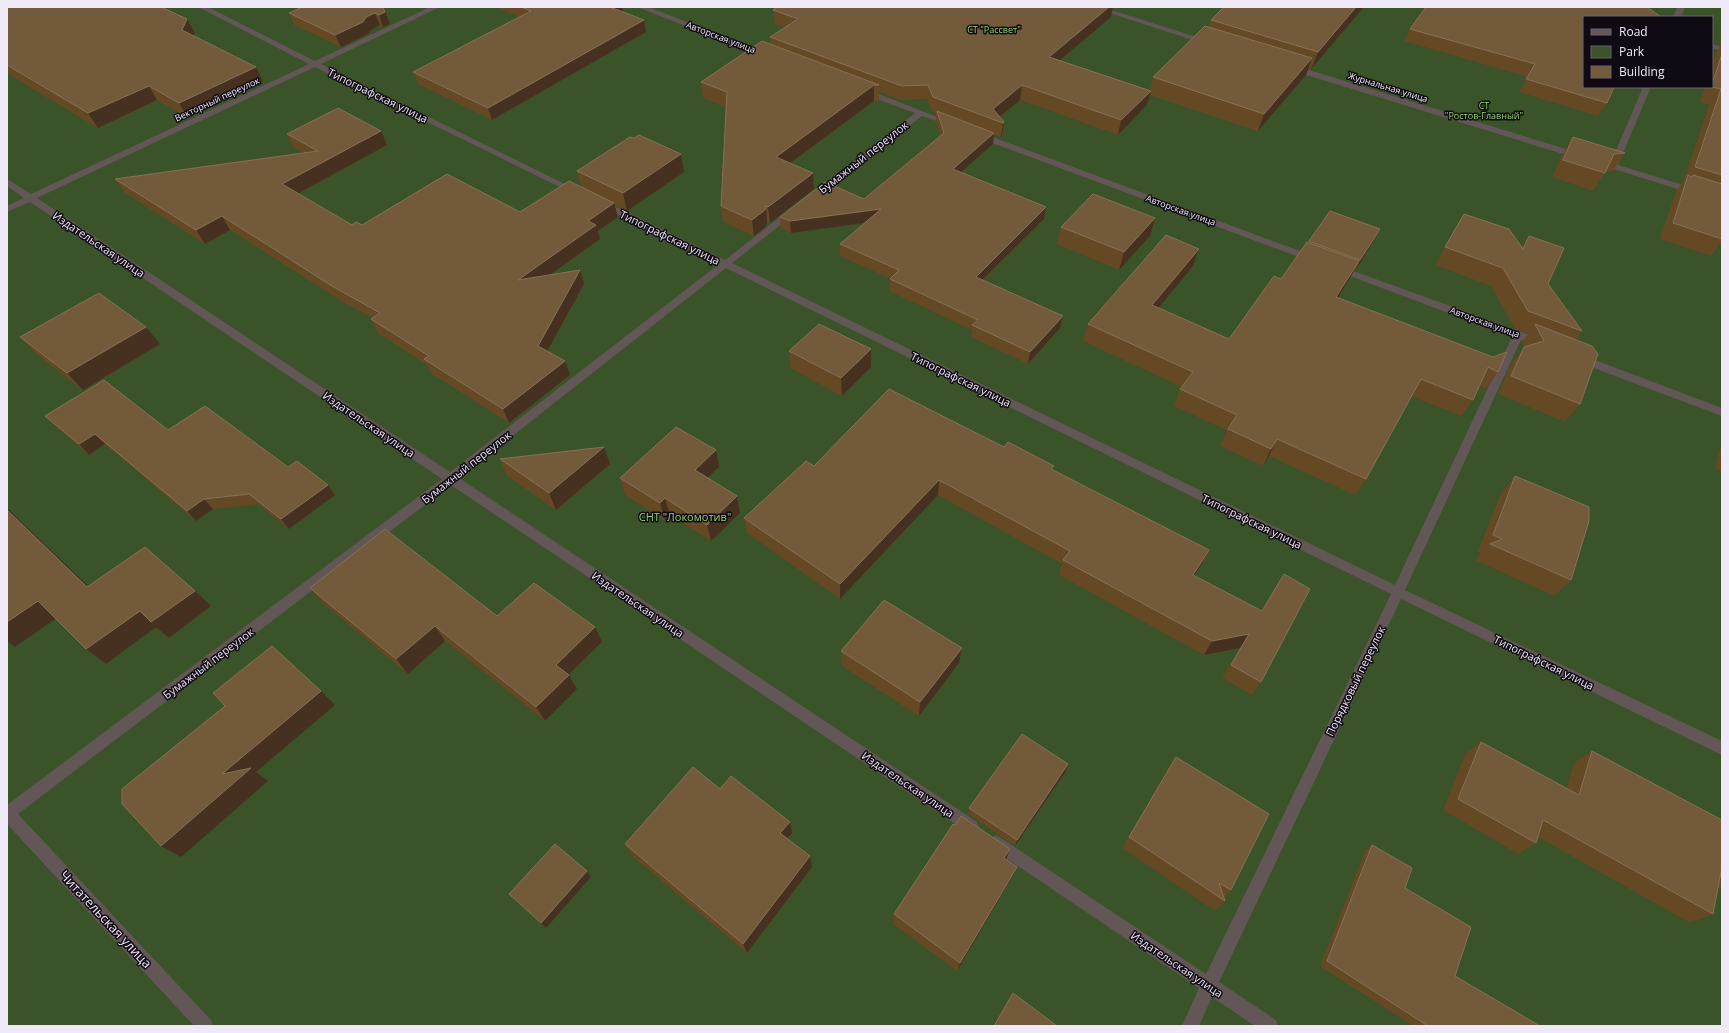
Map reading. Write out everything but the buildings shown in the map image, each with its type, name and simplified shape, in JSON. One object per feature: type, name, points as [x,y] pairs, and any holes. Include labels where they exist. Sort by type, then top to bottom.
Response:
[{"type":"street","name":"Типографская улица","points":[[202,7],[587,197],[1722,748]]},
{"type":"street","name":"Векторный переулок","points":[[7,209],[436,7]]},
{"type":"street","name":"Авторская улица","points":[[641,7],[773,57]]},
{"type":"street","points":[[1095,7],[1217,44]]},
{"type":"street","name":"Журнальная улица","points":[[1285,66],[1722,200]]},
{"type":"street","points":[[854,88],[957,127]]},
{"type":"street","points":[[1613,166],[1647,88]]},
{"type":"street","name":"Бумажный переулок","points":[[7,813],[450,479],[920,113]]},
{"type":"street","name":"Авторская улица","points":[[972,132],[1548,346]]},
{"type":"street","name":"Издательская улица","points":[[7,182],[1270,1026]]},
{"type":"street","name":"Порядковый переулок","points":[[1190,1026],[1398,592],[1518,335]]},
{"type":"street","points":[[1569,354],[1722,412]]},
{"type":"street","name":"Читательская улица","points":[[7,813],[205,1026]]},
{"type":"green space","name":"СНТ \"Локомотив\"","points":[[7,7],[1722,7],[1722,1026],[7,1026]]},
{"type":"park label","name":"СТ \"Рассвет\"","points":[[994,29]]},
{"type":"park label","name":"СТ \"Ростов-Главный\"","points":[[1484,110]]}]
